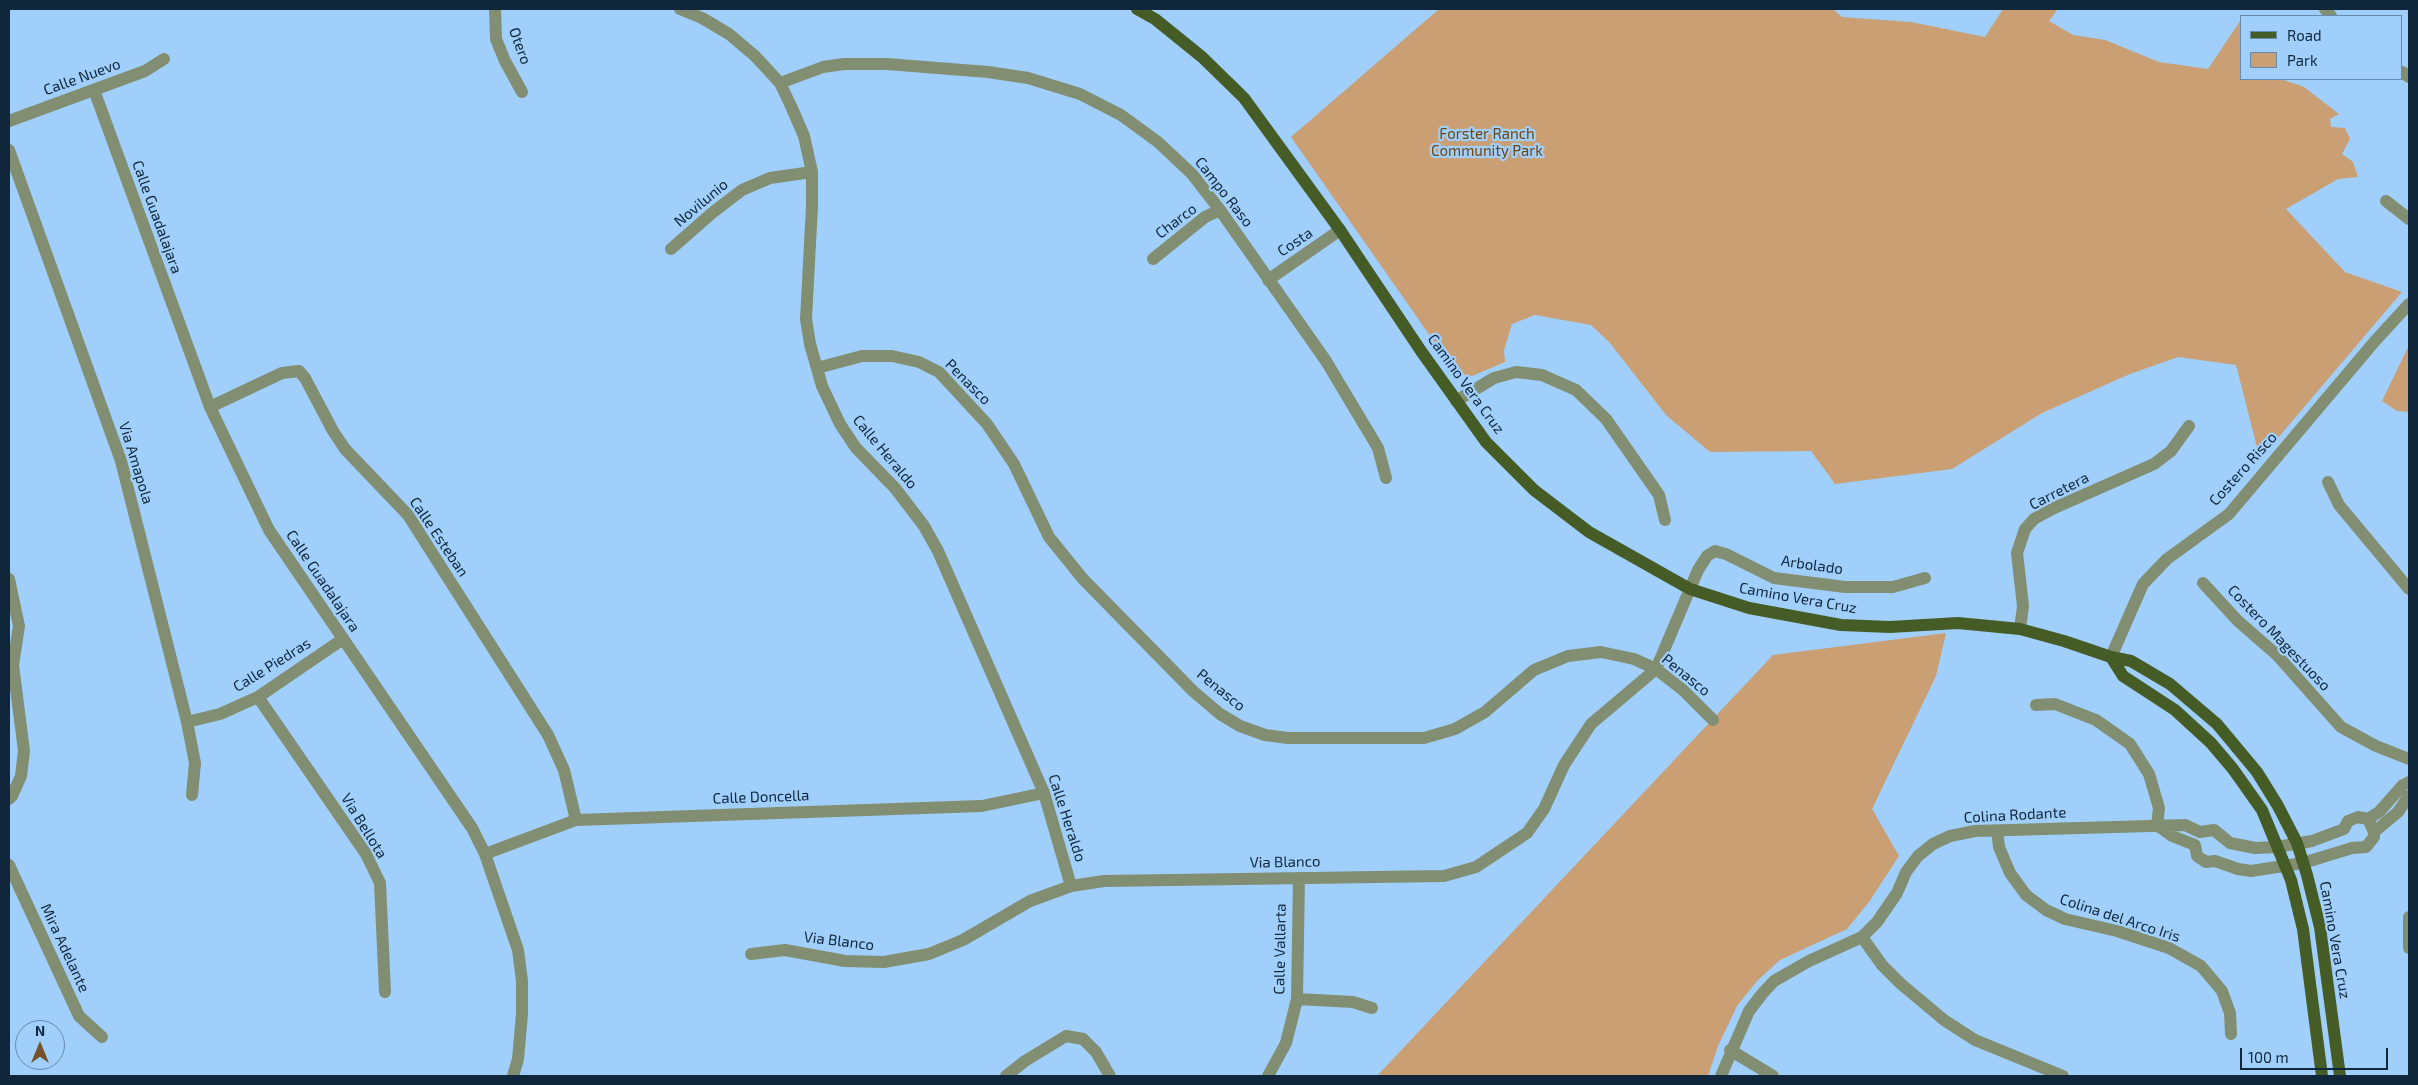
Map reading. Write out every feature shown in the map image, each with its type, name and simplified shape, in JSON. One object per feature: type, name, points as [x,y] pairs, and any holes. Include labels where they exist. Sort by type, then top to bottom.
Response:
[{"type":"main road","name":"Camino Vera Cruz","points":[[1137,9],[1155,20],[1202,57],[1244,98],[1340,230],[1486,442],[1534,490],[1589,532],[1690,589],[1749,608],[1841,625],[1890,627],[1958,623],[2020,629],[2064,641],[2110,657],[2131,661],[2170,684],[2217,724],[2257,772],[2278,806],[2297,843],[2320,927],[2340,1076]]},
{"type":"main road","name":"Camino Vera Cruz","points":[[2110,657],[2123,676],[2175,710],[2211,744],[2233,769],[2262,810],[2291,880],[2303,929],[2322,1076]]},
{"type":"street","name":"Otero","points":[[495,9],[496,39],[505,61],[522,92]]},
{"type":"street","name":"Calle Heraldo","points":[[680,9],[702,18],[729,34],[755,56],[780,83],[804,136],[812,172],[806,319],[822,386],[840,424],[856,448],[895,488],[924,526],[938,550],[1044,793],[1071,886]]},
{"type":"street","name":"Calle Nuevo","points":[[9,121],[145,71],[164,60]]},
{"type":"street","name":"Campo Raso","points":[[780,83],[823,67],[844,64],[887,64],[988,72],[1028,78],[1072,91],[1121,115],[1158,142],[1192,174],[1220,210],[1326,361],[1378,448],[1386,478]]},
{"type":"street","name":"Calle Guadalajara","points":[[94,90],[210,407],[269,530],[472,828],[485,854],[518,950],[522,980],[522,1014],[518,1059],[513,1076]]},
{"type":"street","name":"Via Amapola","points":[[9,150],[121,461],[187,722],[195,763],[192,795]]},
{"type":"street","name":"Novilunio","points":[[671,250],[712,213],[742,190],[770,178],[812,172]]},
{"type":"street","points":[[2386,201],[2409,219]]},
{"type":"street","name":"Charco","points":[[1153,259],[1205,217],[1220,210]]},
{"type":"street","name":"Costa","points":[[1268,280],[1340,230]]},
{"type":"street","name":"Costero Risco","points":[[2110,657],[2143,584],[2167,559],[2229,514],[2375,341],[2409,304]]},
{"type":"street","name":"Penasco","points":[[817,368],[862,356],[892,356],[919,362],[939,372],[987,424],[1014,464],[1049,537],[1083,579],[1193,691],[1220,714],[1240,726],[1288,738],[1424,738],[1455,729],[1485,712],[1534,670],[1568,656],[1590,652],[1613,653],[1656,669],[1683,690],[1713,720]]},
{"type":"street","name":"Calle Esteban","points":[[210,407],[282,373],[299,371],[306,378],[329,424],[345,449],[408,515],[548,736],[564,770],[576,820]]},
{"type":"street","points":[[1456,401],[1494,378],[1516,372],[1542,375],[1576,390],[1606,419],[1659,494],[1665,520]]},
{"type":"street","name":"Carretera","points":[[2020,629],[2022,606],[2017,553],[2025,529],[2034,519],[2052,509],[2154,464],[2171,451],[2189,426]]},
{"type":"street","points":[[2328,482],[2339,505],[2409,589]]},
{"type":"street","name":"Arbolado","points":[[1690,589],[1698,570],[1707,556],[1715,552],[1726,554],[1774,578],[1845,587],[1893,587],[1925,578]]},
{"type":"street","name":"Costero Magestuoso","points":[[2203,584],[2238,621],[2278,656],[2340,727],[2376,746],[2409,759]]},
{"type":"street","points":[[9,799],[21,776],[24,752],[12,695],[12,665],[19,626],[10,588]]},
{"type":"street","name":"Via Blanco","points":[[751,954],[785,950],[845,961],[884,962],[929,954],[963,940],[1030,901],[1071,886],[1104,881],[1444,876],[1476,867],[1527,833],[1544,809],[1564,765],[1591,724],[1656,669],[1690,589]]},
{"type":"street","name":"Calle Piedras","points":[[187,722],[220,714],[258,697],[343,639]]},
{"type":"street","name":"Via Bellota","points":[[258,697],[366,854],[380,883],[385,992]]},
{"type":"street","points":[[2036,705],[2055,704],[2096,720],[2130,744],[2149,774],[2159,808],[2157,825],[2172,836],[2195,845]]},
{"type":"street","points":[[2200,832],[2195,845],[2197,856],[2206,862],[2215,860],[2238,869],[2252,871],[2303,863],[2352,848],[2366,847],[2374,837],[2374,832],[2368,819],[2379,812],[2403,785],[2409,782]]},
{"type":"street","name":"Calle Doncella","points":[[485,854],[576,820],[982,806],[1044,793]]},
{"type":"street","points":[[2374,832],[2398,812],[2409,796]]},
{"type":"street","name":"Colina Rodante","points":[[1721,1076],[1730,1050],[1749,1011],[1774,981],[1809,961],[1862,937],[1876,922],[1897,893],[1906,872],[1918,856],[1933,844],[1950,836],[1975,831],[2185,825],[2200,832],[2214,830],[2230,843],[2255,848],[2277,847],[2312,841],[2344,829],[2348,821],[2358,817],[2368,819]]},
{"type":"street","name":"Colina del Arco Iris","points":[[1997,831],[1999,847],[2010,873],[2026,895],[2046,910],[2064,919],[2117,931],[2169,948],[2201,966],[2222,991],[2230,1013],[2231,1034]]},
{"type":"street","name":"Mira Adelante","points":[[9,865],[79,1016],[102,1038]]},
{"type":"street","name":"Calle Vallarta","points":[[1268,1076],[1286,1043],[1296,999],[1299,878]]},
{"type":"street","points":[[2409,916],[2409,948]]},
{"type":"street","points":[[1862,937],[1894,978],[1944,1020],[1976,1040],[2063,1076]]},
{"type":"street","points":[[1296,999],[1353,1002],[1372,1008]]},
{"type":"street","points":[[1006,1076],[1025,1060],[1066,1036],[1083,1039],[1096,1052],[1110,1076]]},
{"type":"street","points":[[1730,1050],[1772,1076]]},
{"type":"green space","name":"Forster Ranch Community Park","points":[[1439,9],[1833,9],[1842,17],[1911,22],[1985,37],[2003,9],[2058,9],[2049,21],[2073,35],[2105,40],[2159,62],[2208,69],[2240,21],[2240,80],[2284,80],[2304,87],[2339,114],[2330,119],[2331,127],[2345,128],[2350,139],[2342,154],[2353,162],[2358,177],[2338,179],[2286,209],[2345,272],[2402,292],[2260,459],[2236,365],[2178,357],[2130,374],[2042,413],[1952,469],[1835,484],[1811,451],[1710,452],[1666,415],[1610,343],[1591,325],[1535,315],[1512,324],[1504,350],[1505,362],[1472,376],[1456,373],[1291,137]]},
{"type":"green space","points":[[2409,345],[2409,412],[2397,411],[2382,401]]},
{"type":"green space","points":[[1946,633],[1936,676],[1872,809],[1899,856],[1869,902],[1847,929],[1780,960],[1757,981],[1737,1006],[1718,1046],[1708,1076],[1377,1076],[1773,655]]}]
